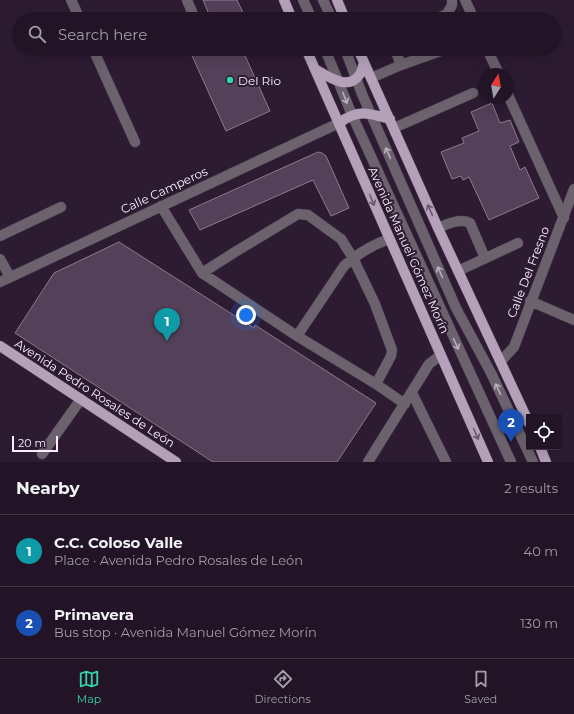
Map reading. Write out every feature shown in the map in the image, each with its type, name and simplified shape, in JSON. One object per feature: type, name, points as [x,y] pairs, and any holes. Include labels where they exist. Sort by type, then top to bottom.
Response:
[{"type":"main road","points":[[284,0],[289,12]]},
{"type":"main road","points":[[337,0],[342,12]]},
{"type":"main road","name":"Avenida Manuel Gómez Morín","points":[[309,56],[441,354],[484,461]]},
{"type":"main road","points":[[361,56],[438,228],[526,416]]},
{"type":"main road","points":[[315,69],[329,77],[346,83],[351,82],[360,74],[364,62]]},
{"type":"main road","points":[[339,123],[352,115],[370,113],[392,123]]},
{"type":"main road","name":"Avenida Pedro Rosales de León","points":[[0,346],[176,462]]},
{"type":"main road","points":[[541,450],[546,462]]},
{"type":"street","points":[[71,0],[77,12]]},
{"type":"street","points":[[187,0],[191,12]]},
{"type":"street","points":[[303,0],[309,12]]},
{"type":"street","points":[[323,0],[329,12]]},
{"type":"street","points":[[450,12],[452,0]]},
{"type":"street","points":[[465,0],[471,12]]},
{"type":"street","points":[[96,56],[135,142]]},
{"type":"street","points":[[329,56],[352,115],[511,462]]},
{"type":"street","points":[[348,56],[370,113],[456,308],[491,373],[533,462]]},
{"type":"street","points":[[398,56],[401,65]]},
{"type":"street","points":[[370,78],[426,56]]},
{"type":"street","points":[[490,56],[495,68]]},
{"type":"street","points":[[392,123],[473,93]]},
{"type":"street","points":[[512,104],[564,218]]},
{"type":"street","name":"Calle Camperos","points":[[0,282],[339,123]]},
{"type":"street","name":"Calle Del Fresno","points":[[501,361],[514,347],[574,189]]},
{"type":"street","points":[[161,206],[202,273],[297,336],[376,384],[405,404]]},
{"type":"street","points":[[0,236],[61,207]]},
{"type":"street","points":[[202,273],[298,214],[308,215],[341,239],[353,258],[374,304],[392,350],[390,358],[376,384]]},
{"type":"street","points":[[438,228],[464,220],[470,223],[485,258]]},
{"type":"street","points":[[297,336],[344,266],[353,258],[375,244],[389,239]]},
{"type":"street","points":[[458,270],[518,243]]},
{"type":"street","points":[[0,259],[10,277]]},
{"type":"street","points":[[530,302],[574,320]]},
{"type":"street","points":[[368,462],[429,364],[441,354]]},
{"type":"street","points":[[412,393],[446,462]]},
{"type":"street","points":[[42,454],[81,399]]},
{"type":"building","points":[[203,0],[237,0],[243,12],[208,12]]},
{"type":"building","name":"Del Rio","points":[[192,56],[245,56],[270,111],[226,131]]},
{"type":"building","points":[[492,104],[500,123],[510,120],[519,142],[510,146],[520,170],[525,167],[539,198],[489,220],[469,177],[463,180],[461,176],[452,179],[441,152],[464,143],[462,138],[479,131],[471,112]]},
{"type":"building","points":[[318,152],[326,156],[349,208],[331,216],[313,180],[200,230],[189,210]]},
{"type":"building","points":[[119,242],[254,328],[255,325],[376,403],[337,462],[213,462],[15,333],[54,273]]},
{"type":"place","name":"Del Rio","points":[[230,80]]},
{"type":"place","name":"C.C. Coloso Valle","points":[[167,341]]},
{"type":"place","name":"Primavera","points":[[511,442]]}]
